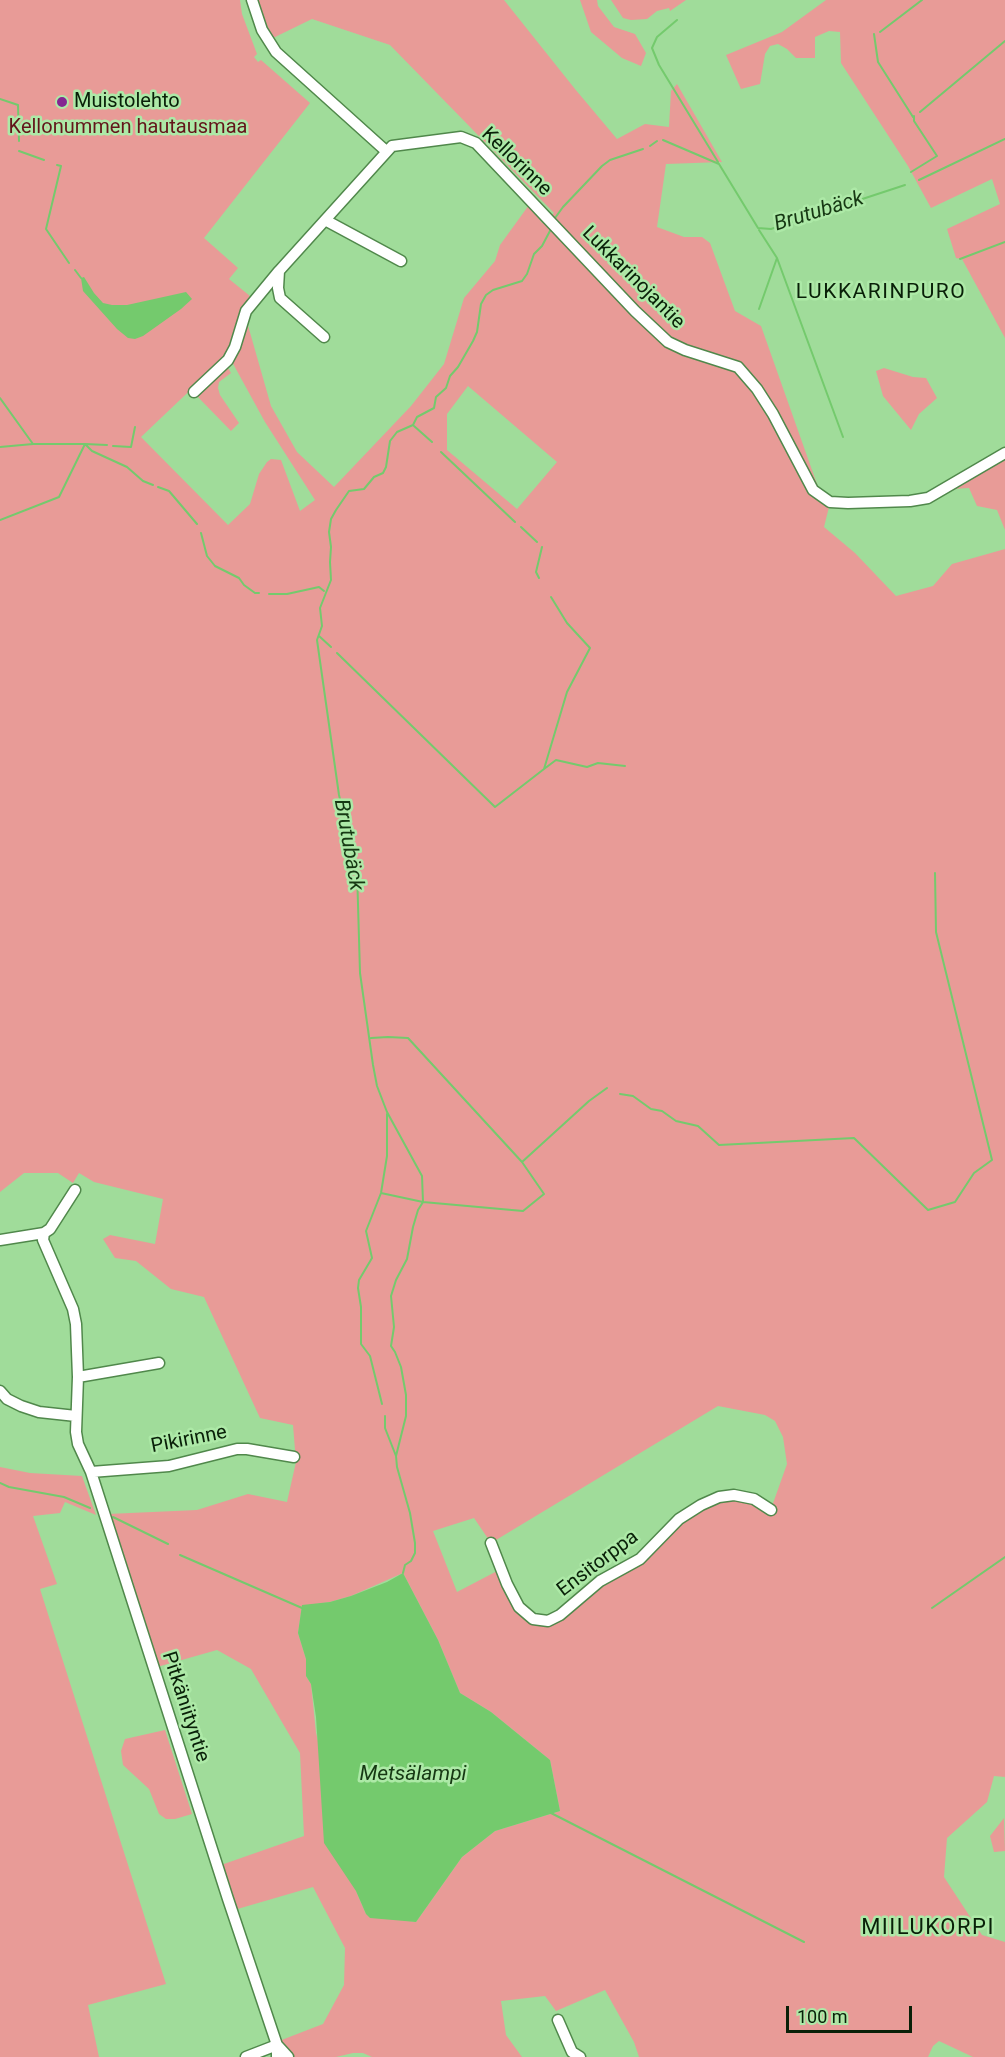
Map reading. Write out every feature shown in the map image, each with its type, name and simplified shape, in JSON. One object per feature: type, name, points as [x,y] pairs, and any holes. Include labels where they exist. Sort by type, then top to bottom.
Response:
[{"type":"street","points":[[194,392],[228,360],[235,347],[246,311],[386,151],[276,52],[262,30],[252,0]]},
{"type":"street","name":"Kellorinne","points":[[386,151],[392,146],[461,137],[469,139],[476,143],[549,220]]},
{"type":"street","points":[[325,220],[401,261]]},
{"type":"street","name":"Lukkarinojantie","points":[[549,220],[635,311],[668,342],[685,350],[738,367],[757,389],[773,414],[813,490],[830,502],[890,502],[928,498],[1005,453]]},
{"type":"street","points":[[279,271],[280,298],[324,337]]},
{"type":"street","points":[[0,1240],[44,1233],[50,1229],[75,1190]]},
{"type":"street","name":"Pitkäniityntie","points":[[44,1233],[43,1240],[73,1309],[77,1338],[78,1444],[91,1472],[224,1888],[277,2045],[277,2057]]},
{"type":"street","points":[[78,1377],[159,1363]]},
{"type":"street","points":[[0,1391],[21,1406],[39,1412],[76,1416]]},
{"type":"street","name":"Pikirinne","points":[[91,1472],[169,1466],[237,1449],[294,1457]]},
{"type":"street","name":"Ensitorppa","points":[[491,1543],[507,1584],[519,1606],[528,1616],[538,1621],[548,1622],[560,1615],[600,1581],[640,1559],[679,1520],[712,1500],[727,1495],[743,1496],[754,1499],[771,1510]]},
{"type":"street","points":[[558,2020],[572,2052],[580,2057]]},
{"type":"street","points":[[246,2057],[277,2045]]},
{"type":"street","name":"Pitkäniityntie","points":[[277,2045],[288,2057]]},
{"type":"green space","name":"Kellonummen hautausmaa","points":[[0,0],[240,0],[242,14],[257,54],[254,57],[258,62],[261,60],[310,103],[204,238],[238,268],[229,279],[250,296],[241,310],[231,347],[223,359],[141,437],[228,525],[250,504],[259,474],[271,459],[281,460],[300,511],[315,500],[265,422],[231,360],[247,322],[271,406],[297,452],[334,487],[411,406],[444,364],[464,298],[495,261],[500,245],[529,205],[542,223],[554,213],[390,45],[312,19],[273,38],[261,14],[258,0],[504,0],[617,139],[645,124],[669,127],[671,91],[677,84],[722,162],[666,164],[657,227],[684,237],[702,237],[710,243],[735,311],[761,326],[818,487],[830,503],[824,527],[855,553],[896,596],[933,586],[952,564],[1005,549],[1005,1777],[994,1776],[987,1802],[947,1838],[944,1877],[982,1935],[1005,1942],[1005,2057],[973,2057],[939,2041],[933,2046],[928,2057],[639,2057],[634,2042],[605,1990],[556,2011],[545,1996],[501,2001],[506,2035],[522,2057],[372,2057],[363,2053],[353,2053],[336,2057],[291,2057],[279,2041],[323,2024],[344,1985],[345,1948],[313,1887],[234,1910],[221,1865],[304,1836],[300,1753],[251,1669],[217,1650],[157,1667],[108,1514],[197,1510],[248,1494],[287,1502],[296,1462],[293,1425],[260,1418],[204,1297],[171,1289],[136,1261],[115,1258],[103,1239],[110,1235],[155,1244],[163,1199],[94,1182],[79,1173],[73,1183],[58,1173],[24,1173],[0,1192]],"holes":[[[468,386],[557,462],[517,509],[447,450],[447,414]],[[718,1406],[765,1415],[775,1421],[783,1437],[787,1464],[771,1509],[727,1495],[679,1519],[630,1566],[544,1622],[514,1599],[501,1569],[457,1592],[433,1531],[474,1518],[491,1543]],[[403,1573],[438,1640],[460,1693],[491,1712],[550,1760],[560,1811],[495,1831],[462,1857],[416,1922],[366,1914],[356,1891],[316,1733],[311,1684],[306,1676],[306,1659],[298,1633],[302,1606],[351,1596]]]},
{"type":"green space","points":[[580,0],[597,0],[598,6],[614,27],[635,34],[646,53],[641,66],[622,58],[591,32]]},
{"type":"green space","points":[[611,0],[686,0],[670,11],[669,8],[657,11],[647,19],[631,20],[623,18]]},
{"type":"green space","points":[[826,0],[1005,0],[1005,338],[962,259],[956,258],[947,229],[1000,204],[992,179],[931,208],[908,166],[841,63],[840,32],[829,31],[815,37],[815,58],[796,58],[778,44],[770,46],[765,54],[760,84],[741,89],[726,55],[782,32]]},
{"type":"green space","points":[[226,365],[231,373],[219,382],[218,388],[220,395],[239,423],[231,431],[196,395]]},
{"type":"green space","points":[[884,368],[913,377],[926,378],[937,398],[919,414],[911,430],[883,396],[876,371]]},
{"type":"green space","points":[[1005,457],[1005,530],[997,510],[977,506],[969,488],[953,489]]},
{"type":"green space","points":[[0,1467],[30,1473],[82,1476],[96,1515],[65,1502],[60,1513],[33,1516],[57,1584],[40,1589],[166,1984],[88,2005],[99,2057],[0,2057]]},
{"type":"green space","points":[[165,1730],[192,1814],[175,1819],[166,1819],[159,1814],[149,1789],[123,1765],[121,1751],[125,1739]]},
{"type":"green space","points":[[1004,1818],[1005,1851],[994,1852],[990,1836]]},
{"type":"water","points":[[84,277],[103,303],[112,305],[127,305],[186,292],[192,299],[143,336],[135,339],[128,338],[83,291],[81,278]]},
{"type":"water","name":"Metsälampi","points":[[403,1573],[438,1640],[460,1693],[491,1712],[550,1760],[560,1811],[495,1831],[462,1857],[416,1922],[370,1918],[356,1891],[324,1843],[316,1717],[311,1684],[306,1676],[306,1659],[298,1633],[302,1605],[330,1602],[351,1596]]},
{"type":"waterway","points":[[880,32],[922,0]]},
{"type":"waterway","points":[[677,20],[657,37],[652,48],[659,65],[718,162]]},
{"type":"waterway","points":[[874,34],[878,62],[913,117]]},
{"type":"waterway","name":"Brutubäck","points":[[920,112],[1005,41]]},
{"type":"waterway","points":[[0,99],[18,105],[19,141]]},
{"type":"waterway","name":"Brutubäck","points":[[911,172],[937,156],[914,121],[914,116]]},
{"type":"waterway","name":"Brutubäck","points":[[919,180],[1005,139]]},
{"type":"waterway","name":"Brutubäck","points":[[663,140],[719,164],[758,228],[771,229],[905,185]]},
{"type":"waterway","name":"Brutubäck","points":[[650,146],[657,141]]},
{"type":"waterway","name":"Brutubäck","points":[[555,218],[602,166],[610,160],[643,149]]},
{"type":"waterway","points":[[19,151],[44,160]]},
{"type":"waterway","points":[[57,165],[61,166],[46,229],[69,263]]},
{"type":"waterway","name":"Brutubäck","points":[[403,1573],[405,1565],[411,1561],[415,1553],[415,1543],[410,1513],[397,1467],[396,1456],[406,1416],[406,1395],[401,1367],[391,1346],[394,1327],[391,1296],[407,1259],[413,1227],[423,1202],[422,1176],[387,1112],[377,1086],[373,1065],[360,973],[357,870],[339,795],[317,640],[322,626],[320,608],[331,580],[329,532],[331,519],[336,510],[349,491],[364,489],[374,477],[383,473],[390,441],[397,432],[413,425],[417,417],[434,408],[436,397],[446,388],[450,376],[473,341],[477,332],[481,304],[486,295],[493,290],[522,281],[534,254],[542,246],[551,229]]},
{"type":"waterway","points":[[759,230],[777,258],[759,309]]},
{"type":"waterway","points":[[960,259],[1005,242]]},
{"type":"waterway","points":[[777,258],[843,437]]},
{"type":"waterway","points":[[75,270],[81,278]]},
{"type":"waterway","points":[[0,398],[33,444]]},
{"type":"waterway","points":[[414,426],[432,442]]},
{"type":"waterway","points":[[113,446],[131,447],[135,427]]},
{"type":"waterway","points":[[0,447],[33,444],[85,444],[92,451],[127,467],[143,481],[153,485]]},
{"type":"waterway","points":[[0,520],[59,497],[85,444],[107,445]]},
{"type":"waterway","points":[[441,452],[515,522]]},
{"type":"waterway","points":[[158,487],[169,491],[197,524]]},
{"type":"waterway","points":[[521,527],[537,542]]},
{"type":"waterway","points":[[201,533],[207,556],[215,566],[239,578],[244,585],[255,593],[259,593]]},
{"type":"waterway","points":[[539,578],[536,572],[542,547]]},
{"type":"waterway","points":[[269,594],[287,594],[319,587],[324,591]]},
{"type":"waterway","points":[[337,653],[495,807],[544,769],[567,692],[590,648],[567,623],[551,597]]},
{"type":"waterway","points":[[319,636],[331,647]]},
{"type":"waterway","points":[[544,769],[556,760],[587,767],[598,763],[625,766]]},
{"type":"waterway","points":[[620,1094],[633,1096],[651,1109],[662,1111],[676,1121],[698,1126],[719,1145],[854,1138],[928,1210],[955,1202],[974,1173],[992,1160],[936,932],[935,873]]},
{"type":"waterway","points":[[371,1038],[408,1038],[522,1162],[589,1101],[607,1088]]},
{"type":"waterway","points":[[382,1404],[370,1356],[361,1344],[361,1307],[358,1288],[359,1280],[372,1258],[366,1231],[381,1193],[387,1156],[387,1114]]},
{"type":"waterway","points":[[381,1193],[423,1202],[523,1211],[544,1194],[522,1162]]},
{"type":"waterway","points":[[385,1416],[385,1428],[396,1456]]},
{"type":"waterway","points":[[0,1483],[9,1487],[64,1497],[90,1508]]},
{"type":"waterway","points":[[113,1517],[168,1544]]},
{"type":"waterway","points":[[180,1555],[302,1608]]},
{"type":"waterway","points":[[932,1608],[1005,1557]]},
{"type":"waterway","points":[[551,1813],[804,1942]]},
{"type":"place","name":"Muistolehto","points":[[62,102]]},
{"type":"district","name":"LUKKARINPURO","points":[[881,293]]},
{"type":"district","name":"MIILUKORPI","points":[[928,1928]]}]
